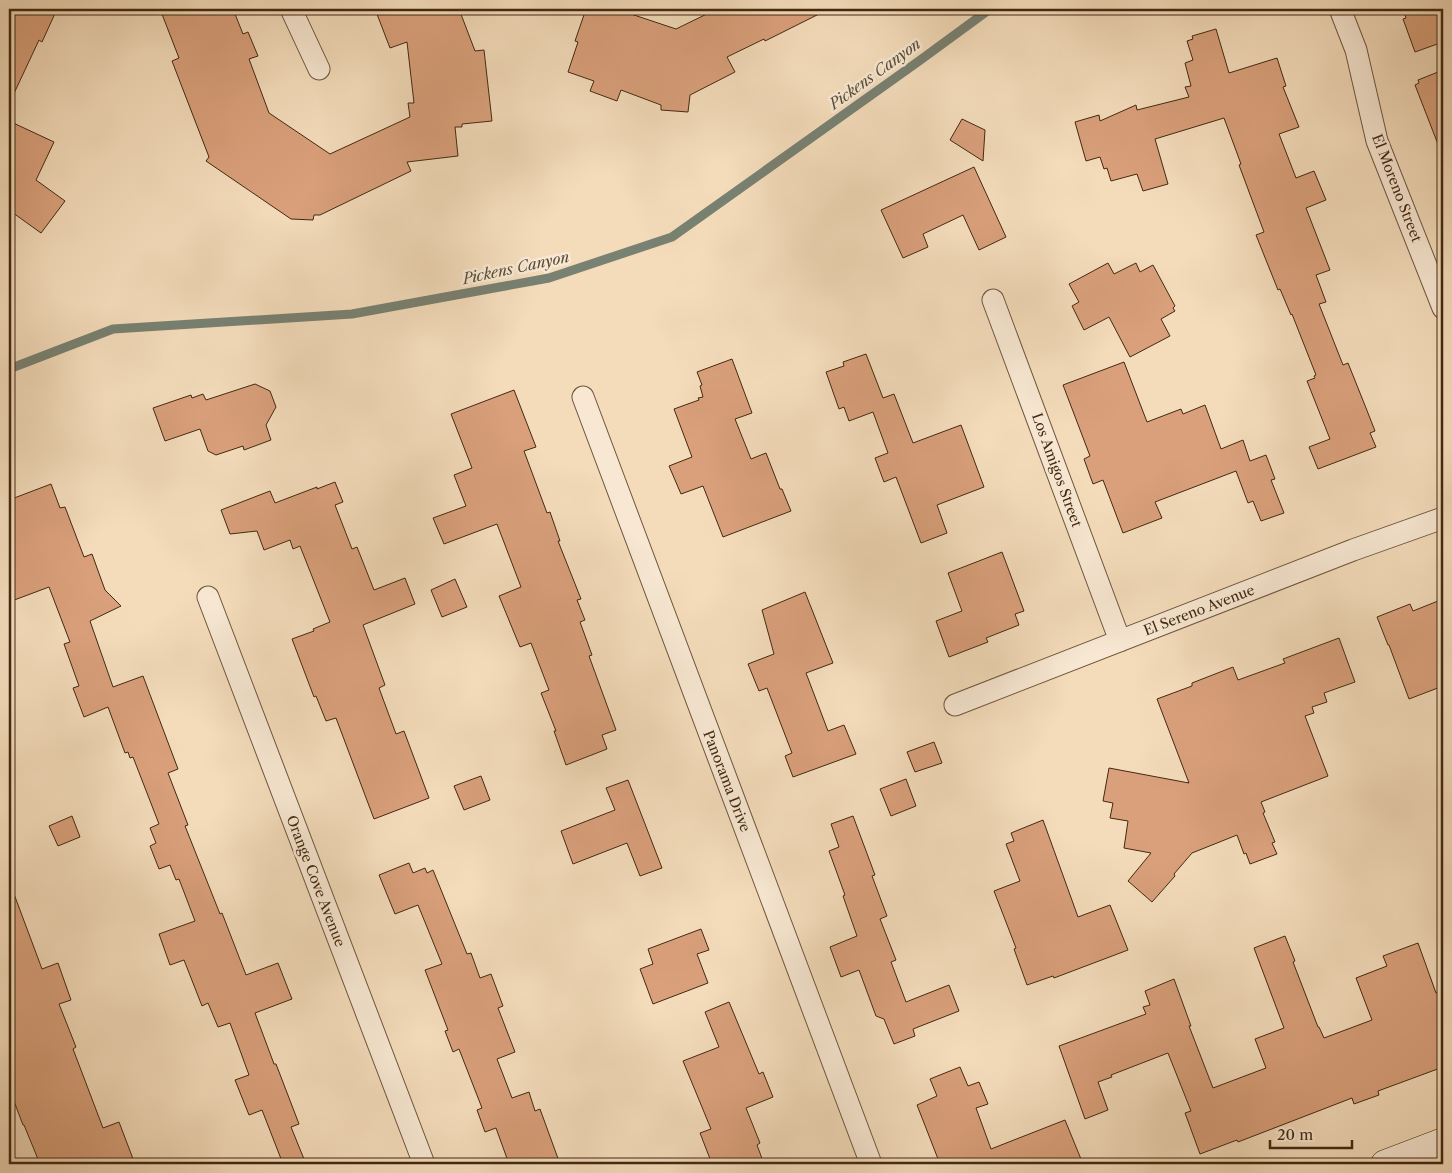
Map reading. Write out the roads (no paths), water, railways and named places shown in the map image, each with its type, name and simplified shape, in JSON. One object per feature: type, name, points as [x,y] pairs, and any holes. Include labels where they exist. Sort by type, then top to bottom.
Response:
[{"type":"street","points":[[291,9],[319,69]]},
{"type":"street","name":"El Moreno Street","points":[[1340,9],[1356,50],[1377,141],[1443,308]]},
{"type":"street","name":"Los Amigos Street","points":[[993,300],[1120,641]]},
{"type":"street","name":"Panorama Drive","points":[[583,397],[871,1164]]},
{"type":"street","name":"El Sereno Avenue","points":[[955,705],[1353,550],[1443,518]]},
{"type":"street","name":"Orange Cove Avenue","points":[[208,597],[424,1164]]},
{"type":"street","points":[[1385,1164],[1443,1142]]},
{"type":"waterway","name":"Pickens Canyon","points":[[9,369],[113,329],[352,314],[549,278],[672,237],[990,9]]}]
